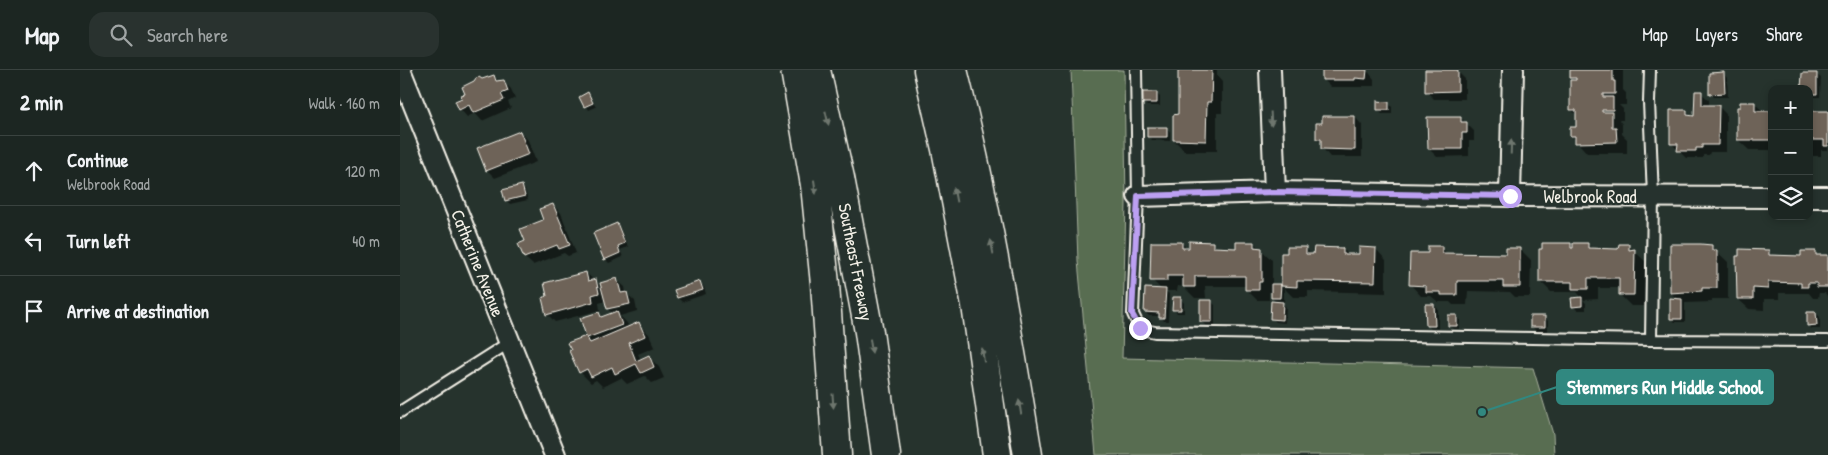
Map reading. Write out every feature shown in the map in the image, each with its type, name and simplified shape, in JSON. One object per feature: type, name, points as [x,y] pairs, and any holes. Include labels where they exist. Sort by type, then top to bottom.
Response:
[{"type":"highway","points":[[795,70],[815,185],[825,284],[837,455]]},
{"type":"highway","name":"Southeast Freeway","points":[[816,70],[840,178],[869,332],[886,455]]},
{"type":"highway","points":[[928,70],[946,150],[976,305],[997,455]]},
{"type":"highway","points":[[953,70],[971,143],[1003,298],[1028,455]]},
{"type":"street","name":"Catherine Avenue","points":[[400,70],[556,455]]},
{"type":"street","points":[[1270,70],[1275,192]]},
{"type":"street","points":[[1510,196],[1512,70]]},
{"type":"street","name":"Welbrook Road","points":[[1138,196],[1275,192],[1510,196],[1768,197]]},
{"type":"street","points":[[1813,197],[1828,197]]},
{"type":"lane","points":[[1136,70],[1138,196],[1132,314],[1140,328],[1155,332],[1828,341]]},
{"type":"lane","points":[[1650,70],[1653,196],[1651,340]]},
{"type":"lane","points":[[400,412],[510,342]]},
{"type":"green space","points":[[1071,70],[1124,70],[1126,203],[1122,358],[1533,368],[1553,434],[1554,455],[1096,455],[1078,261]]},
{"type":"building","points":[[1178,70],[1212,70],[1211,102],[1207,102],[1206,141],[1173,140],[1173,115],[1178,114]]},
{"type":"building","points":[[1322,70],[1367,70],[1366,79],[1322,80]]},
{"type":"building","points":[[1425,70],[1458,70],[1458,91],[1425,92]]},
{"type":"building","points":[[1570,70],[1613,70],[1615,94],[1603,94],[1603,97],[1613,97],[1613,110],[1602,110],[1602,112],[1612,112],[1612,127],[1616,127],[1617,142],[1575,143],[1575,136],[1570,136],[1570,127],[1576,127],[1576,110],[1570,110],[1570,80],[1576,80],[1576,78],[1570,78]]},
{"type":"building","points":[[1724,72],[1725,93],[1709,94],[1709,73]]},
{"type":"building","points":[[1802,73],[1817,73],[1817,94],[1813,94],[1813,85],[1801,85]]},
{"type":"building","points":[[494,75],[496,81],[504,80],[508,91],[501,94],[504,100],[473,113],[469,105],[459,110],[455,101],[462,98],[461,95],[465,94],[462,87],[476,78],[482,79]]},
{"type":"building","points":[[1695,91],[1702,91],[1702,105],[1719,105],[1718,145],[1702,145],[1702,148],[1696,148],[1696,151],[1677,151],[1678,144],[1670,144],[1670,110],[1687,110],[1687,115],[1694,116]]},
{"type":"building","points":[[588,92],[593,103],[584,107],[579,97]]},
{"type":"building","points":[[1142,92],[1157,92],[1157,103],[1142,103]]},
{"type":"building","points":[[1377,101],[1389,102],[1389,110],[1377,110]]},
{"type":"building","points":[[1740,102],[1755,102],[1755,111],[1768,111],[1768,140],[1737,140],[1737,107],[1740,107]]},
{"type":"building","points":[[1813,111],[1828,111],[1828,146],[1824,146],[1824,140],[1813,140]]},
{"type":"building","points":[[1322,116],[1355,116],[1355,150],[1321,149],[1321,139],[1316,139],[1316,123],[1322,123]]},
{"type":"building","points":[[1427,117],[1461,117],[1461,122],[1467,122],[1467,133],[1462,133],[1462,149],[1428,149]]},
{"type":"building","points":[[1147,127],[1167,127],[1167,137],[1147,137]]},
{"type":"building","points":[[520,131],[529,154],[486,171],[477,148]]},
{"type":"building","points":[[522,185],[525,196],[505,201],[502,190]]},
{"type":"building","points":[[553,204],[570,245],[559,249],[557,245],[524,258],[518,244],[525,241],[520,229],[543,220],[539,209]]},
{"type":"building","points":[[617,223],[625,243],[618,246],[620,253],[604,260],[593,233]]},
{"type":"building","points":[[1189,241],[1213,242],[1213,247],[1236,248],[1236,242],[1254,242],[1254,247],[1262,248],[1262,282],[1259,282],[1259,290],[1245,290],[1245,276],[1195,276],[1195,287],[1183,287],[1183,276],[1167,276],[1167,281],[1150,281],[1151,242],[1182,242],[1182,248],[1189,248]]},
{"type":"building","points":[[1542,243],[1571,243],[1571,248],[1573,248],[1573,243],[1588,243],[1588,248],[1618,249],[1619,244],[1629,244],[1629,250],[1635,249],[1634,295],[1619,295],[1619,278],[1588,278],[1588,289],[1572,289],[1572,282],[1539,282],[1539,249],[1542,249]]},
{"type":"building","points":[[1670,244],[1712,245],[1712,250],[1717,250],[1717,288],[1702,288],[1702,291],[1670,293]]},
{"type":"building","points":[[1428,246],[1442,246],[1442,253],[1506,254],[1506,248],[1520,248],[1520,287],[1503,287],[1503,281],[1457,281],[1457,295],[1441,295],[1441,292],[1426,292],[1426,286],[1409,285],[1410,253],[1428,253]]},
{"type":"building","points":[[1287,247],[1306,247],[1306,254],[1313,254],[1314,247],[1343,248],[1343,254],[1359,254],[1359,247],[1376,248],[1375,282],[1297,281],[1297,287],[1281,286],[1281,253],[1287,253]]},
{"type":"building","points":[[1739,249],[1769,250],[1769,255],[1801,256],[1801,251],[1816,251],[1816,255],[1828,255],[1828,287],[1817,287],[1817,283],[1808,283],[1808,287],[1801,287],[1801,283],[1768,282],[1768,289],[1753,288],[1753,299],[1737,299],[1736,256],[1739,256]]},
{"type":"building","points":[[586,272],[588,281],[596,279],[599,293],[592,295],[593,302],[546,315],[542,298],[547,296],[544,283]]},
{"type":"building","points":[[617,278],[621,293],[627,292],[630,304],[607,309],[600,283]]},
{"type":"building","points":[[700,281],[703,290],[677,298],[674,290]]},
{"type":"building","points":[[1271,284],[1281,284],[1280,298],[1271,298]]},
{"type":"building","points":[[1145,288],[1166,289],[1164,318],[1159,318],[1159,313],[1144,312]]},
{"type":"building","points":[[1173,297],[1181,297],[1181,310],[1172,310]]},
{"type":"building","points":[[1582,297],[1582,306],[1572,307],[1571,298]]},
{"type":"building","points":[[1670,298],[1682,299],[1682,319],[1670,319]]},
{"type":"building","points":[[1200,300],[1212,300],[1212,322],[1200,322]]},
{"type":"building","points":[[1271,301],[1283,302],[1282,320],[1270,319]]},
{"type":"building","points":[[1425,304],[1434,304],[1435,326],[1426,326]]},
{"type":"building","points":[[617,311],[622,325],[587,338],[590,343],[639,322],[645,336],[629,343],[636,361],[649,355],[654,367],[641,373],[636,364],[615,374],[612,367],[591,377],[587,369],[579,373],[567,343],[586,336],[580,318],[599,312],[601,317]]},
{"type":"building","points":[[1807,312],[1816,312],[1817,325],[1807,326]]},
{"type":"building","points":[[1448,315],[1457,315],[1457,326],[1448,326]]},
{"type":"building","points":[[1530,316],[1545,316],[1545,327],[1530,327]]},
{"type":"place","name":"Stemmers Run Middle School","points":[[1482,412]]},
{"type":"route","points":[[1140,328],[1132,314],[1138,196],[1275,192],[1510,196]]}]
